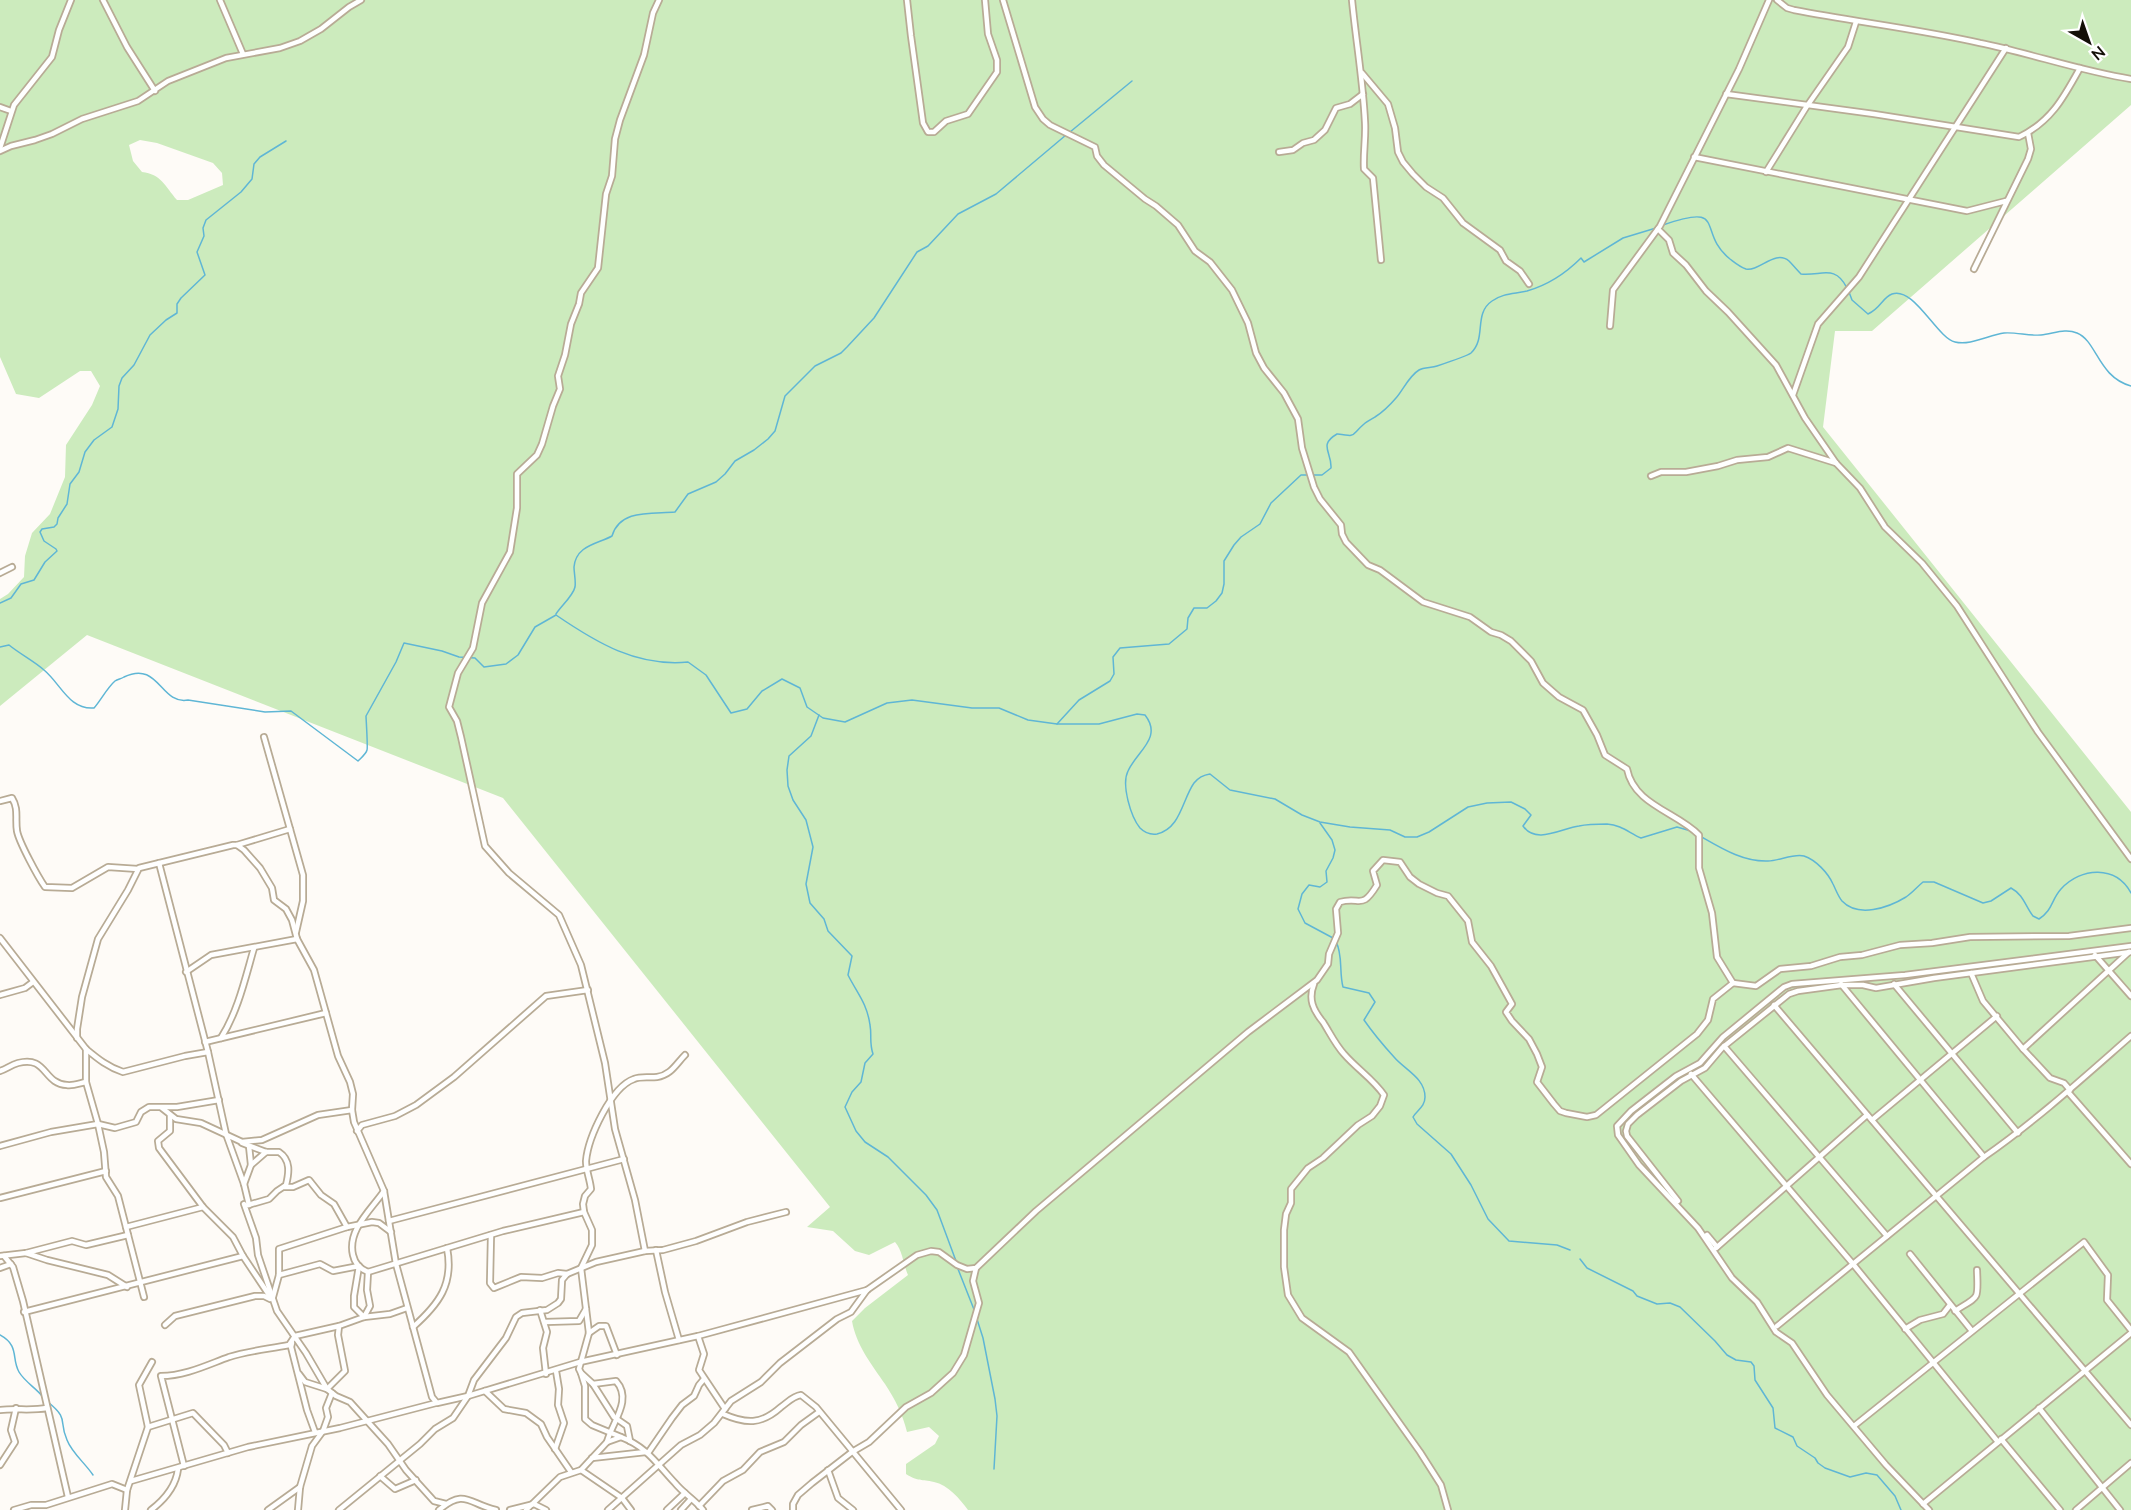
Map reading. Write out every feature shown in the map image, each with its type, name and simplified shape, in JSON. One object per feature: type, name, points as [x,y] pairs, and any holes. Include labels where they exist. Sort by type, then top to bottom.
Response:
[{"type":"street","points":[[0,150],[11,111],[52,57],[58,30],[70,0]]},
{"type":"street","points":[[103,0],[127,47],[155,90]]},
{"type":"street","points":[[220,0],[243,54]]},
{"type":"street","points":[[0,150],[44,137],[82,119],[138,101],[178,76],[243,54],[280,48],[300,41],[361,0]]},
{"type":"street","points":[[645,1251],[635,1200],[615,1129],[605,1063],[581,965],[559,915],[509,873],[485,846],[461,737],[457,722],[449,707],[458,673],[473,648],[482,603],[510,552],[517,508],[517,474],[537,455],[542,444],[560,389],[558,376],[571,324],[581,293],[598,268],[606,194],[614,167],[615,139],[644,55],[652,13],[659,0]]},
{"type":"street","points":[[907,0],[923,123],[930,133],[937,131],[946,121],[968,114],[997,72],[997,60],[988,34],[985,0]]},
{"type":"street","points":[[1003,0],[1034,105],[1043,119],[1050,125],[1095,147],[1097,156],[1104,165],[1178,225],[1195,252],[1215,267],[1237,298],[1248,323],[1256,353],[1264,368],[1284,393],[1298,419],[1302,448],[1317,493],[1327,510],[1341,525],[1346,542],[1368,565],[1380,570],[1423,602],[1463,614],[1491,632],[1511,640],[1528,658],[1543,683],[1560,697],[1583,710],[1598,735],[1605,755],[1627,769],[1630,782],[1639,794],[1666,813],[1684,822],[1699,835],[1698,868],[1712,913],[1717,957],[1733,983]]},
{"type":"street","points":[[1352,0],[1362,73],[1366,142],[1364,169],[1373,178],[1381,260]]},
{"type":"street","points":[[1610,326],[1613,290],[1658,229],[1726,94],[1769,0]]},
{"type":"street","points":[[1777,0],[1787,8],[1856,22],[1915,29],[2006,48],[2131,79]]},
{"type":"street","points":[[1766,172],[1807,106],[1848,47],[1856,22]]},
{"type":"street","points":[[1793,395],[1818,324],[1859,277],[2006,48]]},
{"type":"street","points":[[1726,94],[2019,137],[2028,133],[2054,111],[2080,68]]},
{"type":"street","points":[[1362,73],[1389,104],[1398,152],[1403,162],[1426,188],[1443,198],[1463,223],[1500,250],[1506,261],[1520,271],[1529,284]]},
{"type":"street","points":[[1279,152],[1293,150],[1303,143],[1311,142],[1325,130],[1336,108],[1350,104],[1363,94]]},
{"type":"street","points":[[0,107],[11,111]]},
{"type":"street","points":[[1974,269],[2028,159],[2031,149],[2028,133]]},
{"type":"street","points":[[1694,157],[1972,211],[2007,201]]},
{"type":"street","points":[[1658,229],[1668,240],[1673,252],[1706,291],[1776,365],[1805,418],[1836,463],[1860,488],[1886,527],[1922,562],[1957,606],[2038,732],[2131,860]]},
{"type":"street","points":[[1651,476],[1661,472],[1686,472],[1737,460],[1768,457],[1788,448],[1836,463]]},
{"type":"street","points":[[0,573],[12,567]]},
{"type":"street","points":[[264,737],[303,875],[301,912],[296,937]]},
{"type":"street","points":[[0,801],[12,798],[14,800],[18,816],[18,833],[45,887],[72,888],[108,867],[138,869],[290,829]]},
{"type":"street","points":[[237,844],[252,857],[260,868],[272,888],[274,900],[286,909],[292,920],[296,937],[314,970],[338,1056],[351,1087],[352,1110],[357,1131],[384,1191],[396,1264],[407,1308],[432,1397],[437,1402]]},
{"type":"street","points":[[793,1510],[793,1504],[798,1495],[828,1470],[868,1442],[906,1407],[931,1392],[953,1373],[964,1355],[979,1303],[973,1281],[976,1268],[1036,1211],[1248,1032],[1314,982],[1328,964],[1329,954],[1338,933],[1336,909],[1340,902],[1346,900],[1362,902],[1366,900],[1377,885],[1373,874],[1375,868],[1383,860],[1400,862],[1410,877],[1419,884],[1448,896],[1468,921],[1472,942],[1491,966],[1512,1004],[1506,1011],[1508,1017],[1529,1039],[1541,1063],[1539,1085],[1560,1111],[1591,1117],[1697,1034],[1708,1020],[1713,999],[1733,983],[1756,986],[1780,969],[1811,966],[1827,960],[1862,955],[1900,945],[1932,944],[1970,937],[2069,936],[2131,928]]},
{"type":"street","points":[[159,863],[208,1052],[226,1134],[244,1184],[246,1205],[272,1300]]},
{"type":"street","points":[[78,1038],[77,1029],[82,997],[98,939],[138,869]]},
{"type":"street","points":[[186,972],[211,955],[254,948],[296,937]]},
{"type":"street","points":[[0,938],[86,1048],[102,1063],[123,1072],[208,1052]]},
{"type":"street","points":[[1717,1247],[1640,1154],[1626,1131],[1628,1124],[1637,1115],[1691,1074],[1705,1068],[1724,1046],[1774,1005],[1793,992],[1842,985],[1863,985],[1876,988],[2131,945]]},
{"type":"street","points":[[221,1038],[231,1022],[254,948]]},
{"type":"street","points":[[1929,1510],[1886,1465],[1827,1395],[1792,1343],[1776,1332],[1757,1302],[1732,1278],[1674,1200],[1639,1165],[1621,1141],[1617,1130],[1620,1122],[1631,1111],[1676,1076],[1700,1063],[1723,1037],[1784,987],[1802,982],[1905,975],[2093,953],[2130,952]]},
{"type":"street","points":[[2023,1049],[2130,952]]},
{"type":"street","points":[[2093,953],[2131,996]]},
{"type":"street","points":[[1931,971],[1934,978]]},
{"type":"street","points":[[1971,973],[1983,1001],[2023,1049],[2050,1078],[2064,1083],[2131,1164]]},
{"type":"street","points":[[1839,979],[1984,1157]]},
{"type":"street","points":[[1824,981],[1825,987]]},
{"type":"street","points":[[0,995],[26,988],[33,982]]},
{"type":"street","points":[[1314,982],[1311,991],[1312,1007],[1316,1016],[1344,1054],[1378,1086],[1384,1095],[1380,1106],[1372,1116],[1358,1125],[1323,1158],[1308,1168],[1290,1189],[1291,1203],[1286,1214],[1284,1230],[1284,1267],[1288,1295],[1302,1318],[1349,1352],[1441,1485],[1448,1510]]},
{"type":"street","points":[[1894,984],[2018,1133]]},
{"type":"street","points":[[357,1131],[362,1125],[395,1116],[416,1106],[454,1077],[546,996],[588,990]]},
{"type":"street","points":[[1774,1005],[2131,1425]]},
{"type":"street","points":[[205,1042],[327,1013]]},
{"type":"street","points":[[1872,1120],[1997,1016]]},
{"type":"street","points":[[1777,1326],[1984,1157],[2018,1133],[2131,1036]]},
{"type":"street","points":[[1724,1046],[1887,1236]]},
{"type":"street","points":[[86,1048],[86,1082],[98,1124],[106,1170],[110,1185],[118,1196],[144,1297]]},
{"type":"street","points":[[685,1055],[674,1069],[665,1074],[630,1080],[611,1101],[596,1127],[587,1157],[591,1189],[584,1199],[584,1212],[593,1235],[590,1252],[581,1268],[589,1334],[580,1362],[585,1386],[585,1419],[592,1425],[621,1437],[647,1452],[702,1509],[723,1481],[743,1470],[760,1452],[784,1442],[799,1426],[819,1412]]},
{"type":"street","points":[[0,1071],[18,1063],[38,1063],[52,1080],[58,1083],[68,1086],[86,1082]]},
{"type":"street","points":[[1687,1069],[1853,1264],[1933,1364],[2060,1510]]},
{"type":"street","points":[[0,1146],[51,1132],[98,1124],[121,1127],[136,1122],[146,1108],[177,1107],[219,1100]]},
{"type":"street","points":[[162,1108],[176,1119],[201,1123],[266,1152],[279,1152],[287,1159],[288,1175],[284,1187]]},
{"type":"street","points":[[242,1142],[272,1136],[318,1115],[352,1110]]},
{"type":"street","points":[[170,1115],[170,1131],[158,1141],[159,1148],[203,1207],[233,1237],[277,1311],[330,1391]]},
{"type":"street","points":[[1717,1255],[1717,1247],[1867,1115]]},
{"type":"street","points":[[249,1146],[251,1166]]},
{"type":"street","points":[[244,1184],[251,1166],[266,1152]]},
{"type":"street","points":[[389,1221],[624,1159]]},
{"type":"street","points":[[0,1198],[106,1170]]},
{"type":"street","points":[[246,1205],[269,1199],[284,1187],[293,1187],[309,1180],[321,1195],[334,1204],[347,1227]]},
{"type":"street","points":[[384,1191],[358,1225],[353,1239],[352,1249],[355,1262],[368,1272],[415,1256],[584,1212]]},
{"type":"street","points":[[126,1227],[203,1207]]},
{"type":"street","points":[[491,1235],[490,1283],[494,1288],[521,1277],[542,1278],[558,1273],[567,1274],[596,1262],[696,1241],[747,1222],[786,1212]]},
{"type":"street","points":[[272,1300],[279,1275],[279,1249],[347,1227],[376,1222],[391,1232]]},
{"type":"street","points":[[1,1255],[26,1253],[72,1241],[86,1245],[128,1235]]},
{"type":"street","points":[[1854,1426],[2084,1242],[2108,1275],[2107,1300],[2131,1331],[1923,1504]]},
{"type":"street","points":[[413,1327],[435,1305],[446,1286],[450,1271],[447,1248]]},
{"type":"street","points":[[656,1251],[679,1340]]},
{"type":"street","points":[[608,1510],[681,1445],[710,1427],[731,1401],[761,1382],[837,1319],[851,1312],[867,1290],[917,1255],[931,1251],[939,1252],[957,1265],[967,1269],[976,1268]]},
{"type":"street","points":[[26,1253],[108,1275],[127,1287]]},
{"type":"street","points":[[1910,1254],[1972,1331]]},
{"type":"street","points":[[1,1255],[13,1267],[68,1497]]},
{"type":"street","points":[[24,1312],[243,1256]]},
{"type":"street","points":[[0,1268],[11,1264]]},
{"type":"street","points":[[279,1275],[320,1264],[333,1271],[359,1266]]},
{"type":"street","points":[[359,1266],[354,1307],[364,1317]]},
{"type":"street","points":[[1955,1311],[1973,1301],[1977,1295],[1977,1270]]},
{"type":"street","points":[[364,1317],[370,1306],[367,1290],[368,1272]]},
{"type":"street","points":[[339,1510],[435,1429],[453,1418],[468,1396],[474,1380],[506,1338],[516,1317],[522,1313],[552,1308],[561,1299],[562,1281],[567,1274]]},
{"type":"street","points":[[131,1481],[315,1432],[468,1396],[580,1362],[698,1336],[867,1290]]},
{"type":"street","points":[[165,1325],[175,1316],[255,1296],[264,1296],[272,1300]]},
{"type":"street","points":[[1905,1329],[1920,1320],[1943,1314],[1950,1305]]},
{"type":"street","points":[[151,1510],[159,1505],[173,1485],[181,1468],[161,1376],[173,1376],[229,1357],[288,1345],[295,1336],[407,1308]]},
{"type":"street","points":[[545,1322],[579,1321],[586,1308]]},
{"type":"street","points":[[540,1310],[547,1332],[543,1348],[546,1374]]},
{"type":"street","points":[[298,1510],[300,1487],[312,1446],[323,1431],[328,1417],[326,1408],[330,1391],[345,1371],[338,1335],[339,1326]]},
{"type":"street","points":[[589,1334],[600,1326],[606,1326],[617,1354]]},
{"type":"street","points":[[295,1336],[291,1347],[315,1432]]},
{"type":"street","points":[[698,1336],[704,1354],[699,1370],[724,1412],[738,1421],[749,1422],[766,1418],[790,1399],[801,1395],[819,1412],[901,1510]]},
{"type":"street","points":[[125,1510],[127,1490],[148,1427],[139,1385],[152,1362]]},
{"type":"street","points":[[555,1449],[556,1440],[564,1423],[558,1405],[559,1389],[556,1371]]},
{"type":"street","points":[[581,1373],[593,1384],[616,1418],[627,1426],[630,1442]]},
{"type":"street","points":[[299,1374],[305,1382],[330,1391],[350,1402],[434,1501],[446,1504]]},
{"type":"street","points":[[591,1458],[647,1452],[682,1405],[694,1396],[704,1379]]},
{"type":"street","points":[[593,1384],[617,1382],[624,1395],[607,1442]]},
{"type":"street","points":[[485,1391],[504,1409],[526,1413],[541,1424],[555,1449],[572,1472]]},
{"type":"street","points":[[0,1410],[16,1408],[28,1411],[47,1408]]},
{"type":"street","points":[[0,1465],[15,1442],[11,1430],[16,1408]]},
{"type":"street","points":[[2039,1408],[2101,1488],[2121,1510]]},
{"type":"street","points":[[148,1427],[193,1413],[224,1445],[228,1454]]},
{"type":"street","points":[[526,1510],[556,1480],[581,1470],[607,1442],[621,1437]]},
{"type":"street","points":[[2076,1510],[2131,1463]]},
{"type":"street","points":[[581,1470],[622,1498],[631,1510]]},
{"type":"street","points":[[828,1470],[838,1498],[853,1510]]},
{"type":"street","points":[[380,1476],[395,1489],[416,1480]]},
{"type":"street","points":[[14,1510],[32,1505],[46,1505],[112,1484],[127,1490]]},
{"type":"street","points":[[268,1510],[300,1487]]},
{"type":"street","points":[[667,1510],[685,1493]]},
{"type":"street","points":[[439,1510],[446,1504],[462,1498],[493,1510]]},
{"type":"street","points":[[681,1510],[690,1499]]},
{"type":"street","points":[[510,1510],[534,1504],[546,1510]]},
{"type":"street","points":[[753,1510],[768,1506],[772,1510]]},
{"type":"green space","points":[[0,0],[2131,0],[2131,105],[1872,331],[1835,331],[1823,427],[2131,812],[2131,1510],[968,1510],[944,1486],[906,1474],[906,1464],[935,1444],[939,1436],[929,1427],[907,1432],[895,1401],[865,1354],[854,1330],[852,1321],[908,1275],[898,1246],[895,1242],[869,1255],[855,1251],[833,1231],[807,1227],[830,1207],[503,798],[87,635],[0,706],[0,599],[24,577],[25,556],[32,533],[50,514],[65,477],[66,445],[92,405],[100,386],[91,371],[80,371],[39,398],[16,394],[0,357]],"holes":[[[140,140],[157,143],[213,163],[222,173],[223,185],[188,200],[177,200],[158,178],[142,172],[133,161],[129,145]]]},
{"type":"waterway","points":[[1070,132],[1132,81]]},
{"type":"waterway","points":[[556,614],[574,590],[574,567],[583,550],[612,536],[616,527],[629,517],[647,513],[675,512],[688,494],[716,482],[735,461],[768,439],[775,431],[785,396],[815,366],[841,353],[874,318],[917,252],[928,246],[958,214],[996,194],[1066,135]]},
{"type":"waterway","points":[[0,603],[11,598],[21,584],[34,580],[45,562],[57,551],[44,541],[40,532],[42,529],[54,527],[57,524],[67,504],[70,484],[79,472],[85,452],[94,440],[112,427],[118,409],[119,386],[122,378],[134,365],[150,335],[177,313],[177,304],[181,298],[205,275],[197,252],[204,236],[203,228],[206,220],[241,192],[252,179],[254,164],[260,157],[286,141]]},
{"type":"waterway","points":[[1663,225],[1683,219],[1697,217],[1704,219],[1720,249],[1730,259],[1746,269],[1773,259],[1784,258],[1801,274],[1833,274],[1838,276],[1847,288]]},
{"type":"waterway","points":[[1057,724],[1079,700],[1110,681],[1114,674],[1113,657],[1120,648],[1169,644],[1187,629],[1188,618],[1194,608],[1207,608],[1216,601],[1222,593],[1224,584],[1224,561],[1241,537],[1260,524],[1271,503],[1301,475],[1322,475],[1331,468],[1327,449],[1331,438],[1337,434],[1353,435],[1365,423],[1389,406],[1415,373],[1471,353],[1476,347],[1483,312],[1492,301],[1549,282],[1581,258],[1584,262],[1623,238],[1656,228]]},
{"type":"waterway","points":[[1849,292],[1852,300],[1868,314],[1892,294],[1900,294],[1909,298],[1941,332],[1955,342],[1973,341],[2004,333],[2036,335],[2064,331],[2077,333],[2089,343],[2111,375],[2131,386]]},
{"type":"waterway","points":[[0,647],[9,645],[36,664],[72,701],[85,708],[94,708],[116,680],[136,673],[145,674],[179,700],[265,712],[291,711],[358,761],[367,750],[366,716],[404,643],[459,657],[475,658],[484,667],[506,664],[518,655],[535,627],[556,615],[618,651],[652,661],[688,662],[706,675],[731,713],[747,709],[762,691],[782,679],[800,688],[807,707],[823,718],[845,722],[887,703],[912,700],[972,708],[999,708],[1028,720],[1057,724],[1099,724],[1137,714],[1145,715],[1150,723],[1150,738],[1128,771],[1126,792],[1133,816],[1140,828],[1150,834],[1165,831],[1171,826],[1180,813],[1194,783],[1210,774],[1230,790],[1275,799],[1302,815],[1320,822],[1390,830],[1405,837],[1417,837],[1429,832],[1468,807],[1511,802],[1531,815],[1523,826],[1528,832],[1535,834],[1550,834],[1572,827],[1597,824],[1617,826],[1641,838],[1677,827],[1691,831]]},
{"type":"waterway","points":[[819,715],[811,736],[789,756],[788,786],[793,800],[806,820],[813,847],[806,884],[810,903],[824,919],[828,931],[852,956],[848,975],[869,1017],[873,1054],[865,1063],[861,1082],[852,1092],[845,1107],[856,1131],[865,1142],[888,1157],[926,1195],[937,1210],[956,1261]]},
{"type":"waterway","points":[[1320,823],[1332,840],[1335,850],[1326,871],[1327,882],[1320,887],[1309,885],[1302,894],[1298,909],[1305,923],[1333,938]]},
{"type":"waterway","points":[[1700,836],[1732,853],[1759,861],[1804,856],[1821,867],[1842,901],[1856,909],[1865,910],[1891,905],[1906,897],[1923,882],[1934,882],[1983,903],[1991,901],[2011,888],[2022,897],[2033,916],[2039,919],[2047,912],[2061,889],[2078,876],[2088,873],[2098,872],[2117,877],[2131,893]]},
{"type":"waterway","points":[[1336,942],[1343,987],[1369,993],[1375,1002],[1364,1020],[1398,1062],[1422,1085],[1425,1100],[1413,1117],[1417,1124],[1451,1154],[1471,1185],[1488,1219],[1509,1241],[1557,1245],[1570,1250]]},
{"type":"waterway","points":[[1580,1259],[1587,1268],[1633,1291],[1637,1296],[1657,1304],[1670,1303],[1680,1307],[1727,1355],[1736,1360],[1751,1362],[1754,1366],[1755,1380],[1773,1408],[1775,1428],[1793,1437],[1797,1446],[1825,1468],[1850,1477],[1866,1473],[1877,1475],[1895,1496],[1901,1510]]},
{"type":"waterway","points":[[958,1269],[975,1312]]},
{"type":"waterway","points":[[976,1316],[983,1338],[995,1399],[997,1416],[994,1469]]},
{"type":"waterway","points":[[0,1335],[13,1348],[21,1376],[43,1397]]},
{"type":"waterway","points":[[48,1402],[61,1417],[69,1445],[93,1475]]}]
